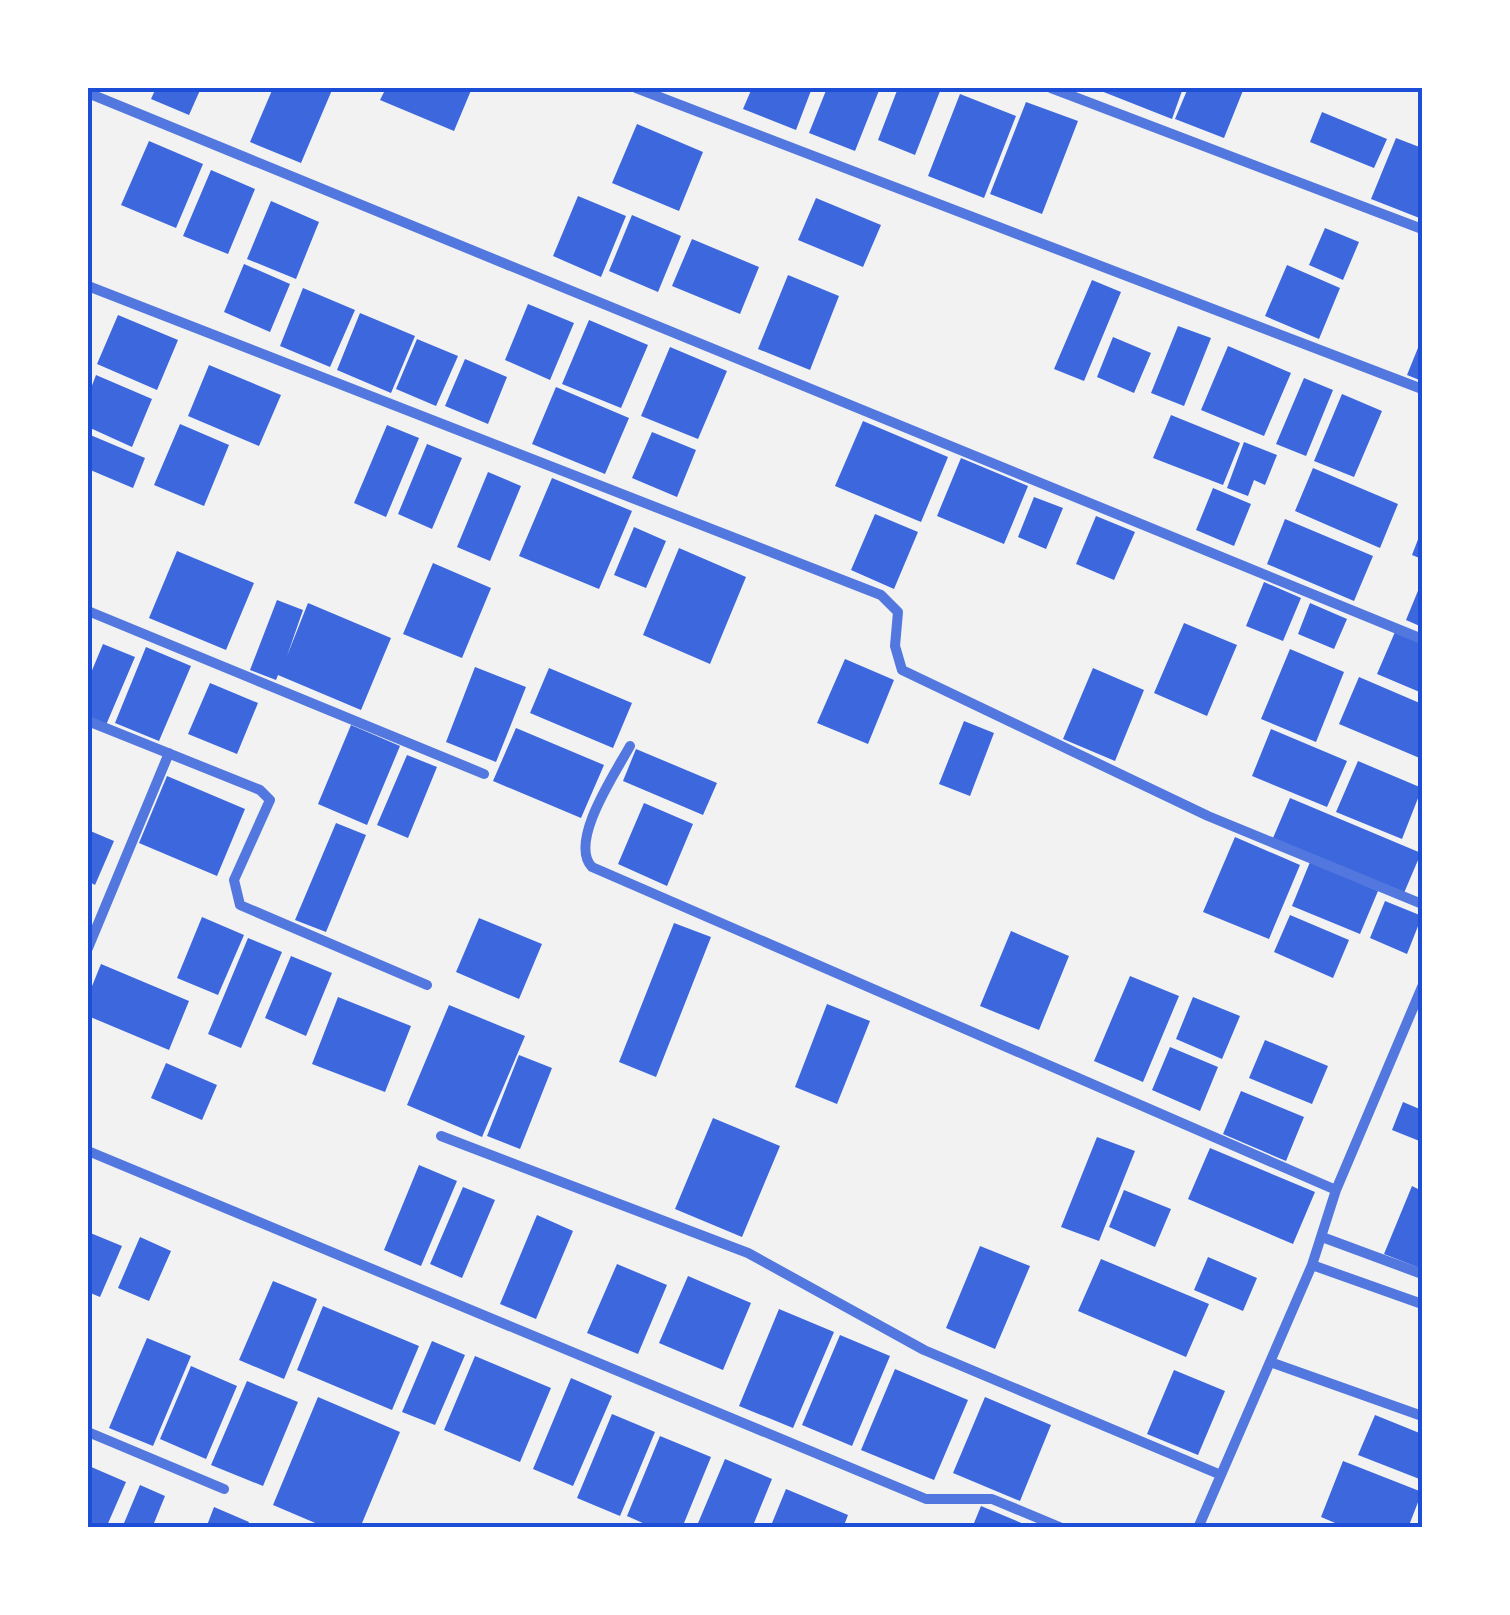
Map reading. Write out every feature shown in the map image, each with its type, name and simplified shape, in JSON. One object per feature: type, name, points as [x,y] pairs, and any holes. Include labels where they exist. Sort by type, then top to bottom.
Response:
[{"type":"street","points":[[636,88],[1422,389]]},
{"type":"street","points":[[1052,88],[1422,228]]},
{"type":"street","points":[[88,94],[1422,640]]},
{"type":"street","points":[[88,286],[881,595],[898,612],[895,646],[902,670],[1208,816],[1422,904]]},
{"type":"street","points":[[88,611],[484,774]]},
{"type":"street","points":[[88,721],[247,782],[270,800],[234,880],[240,905],[426,985]]},
{"type":"street","points":[[630,746],[593,815],[584,846],[586,861],[592,868],[1336,1190]]},
{"type":"street","points":[[88,948],[169,753]]},
{"type":"street","points":[[1198,1528],[1312,1265],[1336,1190],[1419,1010],[1422,987]]},
{"type":"street","points":[[442,1136],[748,1253],[924,1350],[1221,1474]]},
{"type":"street","points":[[88,1151],[926,1499],[992,1499],[1062,1528]]},
{"type":"street","points":[[1322,1237],[1422,1274]]},
{"type":"street","points":[[1312,1265],[1422,1304]]},
{"type":"street","points":[[1270,1362],[1422,1416]]},
{"type":"street","points":[[88,1432],[224,1489]]},
{"type":"building","points":[[156,88],[201,88],[189,115],[151,99]]},
{"type":"building","points":[[273,88],[332,90],[301,163],[250,142]]},
{"type":"building","points":[[386,88],[472,88],[454,131],[380,100]]},
{"type":"building","points":[[752,88],[812,88],[796,130],[743,109]]},
{"type":"building","points":[[827,88],[880,88],[855,151],[809,133]]},
{"type":"building","points":[[898,88],[940,91],[915,155],[878,140]]},
{"type":"building","points":[[1183,88],[1172,119],[1101,91]]},
{"type":"building","points":[[1188,88],[1244,88],[1224,138],[1175,119]]},
{"type":"building","points":[[960,94],[1016,116],[984,198],[928,176]]},
{"type":"building","points":[[1026,102],[1078,121],[1042,214],[990,194]]},
{"type":"building","points":[[1322,112],[1387,139],[1374,168],[1310,142]]},
{"type":"building","points":[[637,124],[703,152],[679,211],[612,183]]},
{"type":"building","points":[[1396,138],[1422,148],[1422,219],[1371,199]]},
{"type":"building","points":[[149,141],[203,164],[176,228],[121,205]]},
{"type":"building","points":[[211,170],[255,189],[228,254],[183,236]]},
{"type":"building","points":[[578,196],[626,216],[601,277],[553,256]]},
{"type":"building","points":[[816,198],[881,225],[863,267],[798,240]]},
{"type":"building","points":[[271,201],[319,222],[296,279],[247,259]]},
{"type":"building","points":[[632,215],[681,236],[658,292],[609,271]]},
{"type":"building","points":[[1325,228],[1359,242],[1343,280],[1309,265]]},
{"type":"building","points":[[692,239],[759,267],[740,314],[672,286]]},
{"type":"building","points":[[244,264],[290,284],[270,332],[224,312]]},
{"type":"building","points":[[1287,265],[1340,288],[1319,339],[1265,316]]},
{"type":"building","points":[[788,275],[839,296],[810,370],[758,349]]},
{"type":"building","points":[[1092,280],[1121,292],[1084,381],[1054,369]]},
{"type":"building","points":[[303,288],[355,310],[330,367],[280,346]]},
{"type":"building","points":[[528,304],[574,323],[550,380],[505,360]]},
{"type":"building","points":[[360,313],[415,336],[391,393],[337,370]]},
{"type":"building","points":[[118,315],[178,340],[157,390],[97,364]]},
{"type":"building","points":[[589,320],[648,345],[621,408],[562,384]]},
{"type":"building","points":[[1178,326],[1211,338],[1184,406],[1151,393]]},
{"type":"building","points":[[1113,337],[1151,353],[1134,393],[1097,377]]},
{"type":"building","points":[[1422,338],[1422,381],[1407,375]]},
{"type":"building","points":[[417,339],[458,356],[436,406],[396,389]]},
{"type":"building","points":[[1228,346],[1291,373],[1264,436],[1201,410]]},
{"type":"building","points":[[670,347],[727,371],[698,439],[641,416]]},
{"type":"building","points":[[465,359],[507,377],[488,424],[445,406]]},
{"type":"building","points":[[209,365],[281,395],[259,446],[188,416]]},
{"type":"building","points":[[96,375],[152,399],[132,447],[88,427],[88,396]]},
{"type":"building","points":[[1304,378],[1333,390],[1306,456],[1276,444]]},
{"type":"building","points":[[556,387],[629,418],[605,474],[532,444]]},
{"type":"building","points":[[1342,394],[1382,411],[1354,477],[1314,461]]},
{"type":"building","points":[[1171,415],[1240,443],[1223,485],[1153,458]]},
{"type":"building","points":[[863,421],[948,457],[921,522],[835,486]]},
{"type":"building","points":[[180,424],[229,445],[204,506],[154,485]]},
{"type":"building","points":[[387,425],[419,438],[386,517],[354,503]]},
{"type":"building","points":[[652,432],[696,450],[677,497],[632,478]]},
{"type":"building","points":[[88,434],[145,458],[133,488],[88,469]]},
{"type":"building","points":[[1244,442],[1277,455],[1265,485],[1254,480],[1248,496],[1227,488]]},
{"type":"building","points":[[427,444],[462,458],[432,529],[398,514]]},
{"type":"building","points":[[961,458],[1028,486],[1004,544],[937,516]]},
{"type":"building","points":[[1313,468],[1398,504],[1380,548],[1295,511]]},
{"type":"building","points":[[488,472],[521,486],[490,561],[457,547]]},
{"type":"building","points":[[552,478],[632,511],[599,589],[519,556]]},
{"type":"building","points":[[1213,488],[1251,504],[1234,546],[1196,530]]},
{"type":"building","points":[[1034,497],[1063,508],[1046,549],[1018,537]]},
{"type":"building","points":[[875,514],[918,532],[894,589],[851,570]]},
{"type":"building","points":[[1096,516],[1135,532],[1114,580],[1076,564]]},
{"type":"building","points":[[1285,519],[1373,556],[1354,601],[1267,564]]},
{"type":"building","points":[[634,527],[666,541],[646,588],[614,575]]},
{"type":"building","points":[[1422,529],[1422,559],[1412,555]]},
{"type":"building","points":[[679,548],[746,577],[710,664],[643,635]]},
{"type":"building","points":[[177,551],[254,583],[226,650],[149,618]]},
{"type":"building","points":[[433,563],[491,588],[462,658],[403,634]]},
{"type":"building","points":[[1422,581],[1422,627],[1406,620]]},
{"type":"building","points":[[1264,582],[1301,598],[1283,641],[1246,626]]},
{"type":"building","points":[[277,600],[303,610],[287,656],[308,603],[391,638],[361,710],[278,675],[276,680],[250,670]]},
{"type":"building","points":[[1310,603],[1347,619],[1334,649],[1298,634]]},
{"type":"building","points":[[1184,623],[1237,645],[1207,716],[1154,693]]},
{"type":"building","points":[[1395,632],[1422,643],[1422,693],[1377,674]]},
{"type":"building","points":[[103,644],[135,657],[106,725],[88,717],[88,680]]},
{"type":"building","points":[[146,647],[191,666],[159,741],[115,723]]},
{"type":"building","points":[[1290,649],[1344,672],[1316,742],[1261,719]]},
{"type":"building","points":[[845,659],[894,680],[868,744],[817,723]]},
{"type":"building","points":[[475,667],[526,687],[496,762],[446,742]]},
{"type":"building","points":[[549,668],[632,703],[613,748],[530,713]]},
{"type":"building","points":[[1093,668],[1144,690],[1115,761],[1063,739]]},
{"type":"building","points":[[1359,677],[1422,704],[1422,759],[1339,724]]},
{"type":"building","points":[[210,683],[258,703],[237,754],[188,734]]},
{"type":"building","points":[[964,721],[994,733],[970,796],[939,784]]},
{"type":"building","points":[[351,725],[400,746],[367,825],[318,804]]},
{"type":"building","points":[[516,728],[604,765],[581,818],[493,781]]},
{"type":"building","points":[[1271,729],[1347,761],[1327,807],[1252,776]]},
{"type":"building","points":[[636,749],[717,783],[703,815],[623,781]]},
{"type":"building","points":[[407,755],[437,767],[408,838],[377,825]]},
{"type":"building","points":[[1358,761],[1422,788],[1402,839],[1336,812]]},
{"type":"building","points":[[167,776],[245,809],[217,876],[139,843]]},
{"type":"building","points":[[1290,798],[1421,853],[1404,893],[1273,838]]},
{"type":"building","points":[[644,803],[693,824],[667,886],[618,864]]},
{"type":"building","points":[[336,823],[366,835],[326,932],[295,920]]},
{"type":"building","points":[[88,830],[114,841],[95,885],[88,881]]},
{"type":"building","points":[[1235,837],[1300,865],[1269,939],[1203,912]]},
{"type":"building","points":[[1310,862],[1378,891],[1360,934],[1292,906]]},
{"type":"building","points":[[1385,901],[1422,916],[1407,954],[1370,938]]},
{"type":"building","points":[[1290,915],[1349,940],[1333,978],[1274,952]]},
{"type":"building","points":[[202,917],[244,935],[218,995],[177,978]]},
{"type":"building","points":[[479,918],[542,944],[519,999],[456,972]]},
{"type":"building","points":[[674,923],[711,937],[656,1077],[619,1062]]},
{"type":"building","points":[[1011,931],[1069,956],[1039,1030],[980,1006]]},
{"type":"building","points":[[248,938],[282,952],[241,1048],[208,1034]]},
{"type":"building","points":[[291,956],[332,973],[306,1036],[265,1018]]},
{"type":"building","points":[[101,964],[189,1001],[169,1050],[88,1016],[88,996]]},
{"type":"building","points":[[1130,976],[1179,996],[1143,1082],[1094,1061]]},
{"type":"building","points":[[338,997],[411,1026],[385,1092],[312,1064]]},
{"type":"building","points":[[1193,997],[1240,1016],[1222,1059],[1176,1039]]},
{"type":"building","points":[[827,1004],[870,1021],[837,1104],[795,1087]]},
{"type":"building","points":[[449,1005],[525,1036],[482,1137],[407,1105]]},
{"type":"building","points":[[1265,1040],[1328,1066],[1312,1104],[1249,1078]]},
{"type":"building","points":[[1170,1047],[1218,1067],[1200,1111],[1152,1090]]},
{"type":"building","points":[[519,1055],[552,1068],[520,1149],[487,1136]]},
{"type":"building","points":[[166,1063],[217,1085],[202,1120],[151,1098]]},
{"type":"building","points":[[1241,1091],[1304,1117],[1286,1161],[1223,1134]]},
{"type":"building","points":[[1403,1102],[1422,1110],[1422,1142],[1392,1130]]},
{"type":"building","points":[[713,1118],[780,1146],[742,1237],[675,1209]]},
{"type":"building","points":[[1097,1137],[1135,1151],[1099,1241],[1061,1227]]},
{"type":"building","points":[[1210,1148],[1315,1192],[1293,1244],[1188,1199]]},
{"type":"building","points":[[419,1165],[457,1181],[421,1266],[384,1250]]},
{"type":"building","points":[[1412,1186],[1422,1191],[1422,1269],[1384,1254]]},
{"type":"building","points":[[463,1187],[495,1200],[462,1278],[430,1264]]},
{"type":"building","points":[[1124,1190],[1171,1209],[1155,1247],[1109,1227]]},
{"type":"building","points":[[537,1215],[573,1231],[536,1319],[500,1304]]},
{"type":"building","points":[[88,1232],[122,1246],[100,1297],[88,1292]]},
{"type":"building","points":[[140,1237],[171,1251],[149,1301],[118,1288]]},
{"type":"building","points":[[980,1246],[1030,1266],[995,1349],[946,1328]]},
{"type":"building","points":[[1208,1257],[1257,1278],[1243,1311],[1194,1290]]},
{"type":"building","points":[[1101,1259],[1209,1304],[1186,1357],[1078,1311]]},
{"type":"building","points":[[617,1264],[667,1285],[638,1354],[587,1333]]},
{"type":"building","points":[[688,1276],[751,1303],[723,1370],[659,1343]]},
{"type":"building","points":[[273,1281],[317,1299],[284,1379],[239,1360]]},
{"type":"building","points":[[323,1306],[419,1346],[392,1410],[297,1370]]},
{"type":"building","points":[[779,1309],[834,1332],[793,1428],[739,1406]]},
{"type":"building","points":[[840,1335],[890,1356],[852,1446],[802,1425]]},
{"type":"building","points":[[147,1338],[191,1356],[153,1446],[109,1428]]},
{"type":"building","points":[[432,1341],[465,1355],[435,1425],[402,1412]]},
{"type":"building","points":[[475,1356],[551,1388],[520,1462],[444,1430]]},
{"type":"building","points":[[191,1366],[237,1386],[206,1459],[160,1439]]},
{"type":"building","points":[[895,1369],[968,1400],[934,1480],[861,1450]]},
{"type":"building","points":[[1174,1370],[1225,1391],[1198,1455],[1147,1434]]},
{"type":"building","points":[[571,1378],[612,1396],[573,1486],[533,1469]]},
{"type":"building","points":[[247,1381],[298,1402],[263,1486],[211,1465]]},
{"type":"building","points":[[318,1397],[400,1432],[360,1528],[327,1528],[273,1505]]},
{"type":"building","points":[[985,1397],[1051,1425],[1020,1501],[953,1473]]},
{"type":"building","points":[[612,1414],[655,1432],[620,1516],[577,1498]]},
{"type":"building","points":[[1375,1415],[1422,1434],[1422,1480],[1358,1455]]},
{"type":"building","points":[[660,1436],[711,1457],[682,1528],[654,1528],[627,1516]]},
{"type":"building","points":[[725,1459],[772,1479],[752,1528],[696,1528]]},
{"type":"building","points":[[1343,1461],[1422,1492],[1408,1528],[1347,1528],[1321,1517]]},
{"type":"building","points":[[89,1466],[126,1482],[106,1528],[88,1528]]},
{"type":"building","points":[[140,1485],[165,1496],[152,1528],[122,1528]]},
{"type":"building","points":[[786,1489],[848,1515],[843,1528],[770,1528]]},
{"type":"building","points":[[981,1506],[1031,1527],[1031,1528],[972,1528]]},
{"type":"building","points":[[214,1507],[249,1522],[246,1528],[206,1528]]}]
